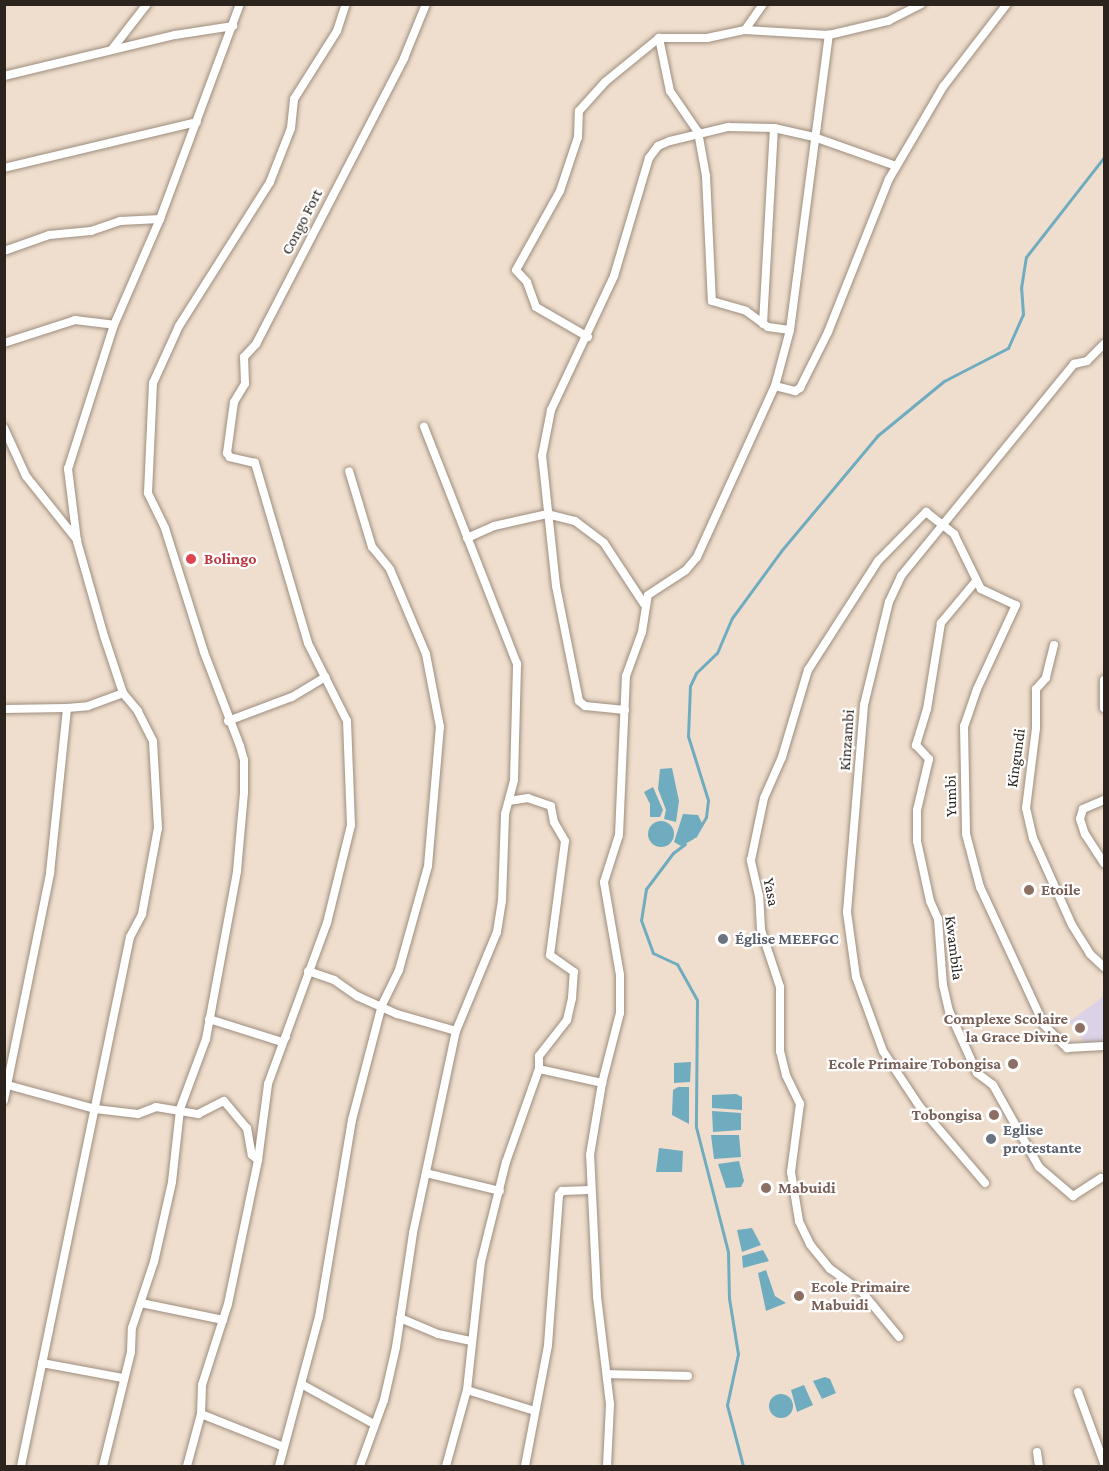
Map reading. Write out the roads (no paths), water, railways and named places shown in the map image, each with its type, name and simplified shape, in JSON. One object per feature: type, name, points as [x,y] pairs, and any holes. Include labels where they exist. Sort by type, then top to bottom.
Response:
[{"type":"street","points":[[113,48],[147,4]]},
{"type":"street","points":[[21,1467],[130,937],[142,914],[159,828],[153,741],[138,711],[123,693],[77,541],[68,469],[114,325],[160,219],[240,4]]},
{"type":"street","points":[[103,1467],[123,1378],[132,1349],[132,1328],[141,1303],[172,1179],[180,1109],[209,1018],[237,871],[244,792],[244,760],[228,721],[165,528],[148,493],[153,383],[179,326],[270,182],[291,128],[294,99],[337,32],[346,4]]},
{"type":"street","name":"Congo Fort","points":[[325,676],[308,643],[255,464],[228,456],[234,402],[245,384],[244,357],[256,344],[404,58],[426,4]]},
{"type":"street","points":[[745,30],[762,4]]},
{"type":"street","points":[[588,337],[534,305],[527,282],[516,267],[560,191],[578,137],[576,124],[581,108],[605,81],[659,38],[707,38],[745,30],[829,35],[888,21],[921,4]]},
{"type":"street","points":[[775,386],[795,391],[800,388],[828,332],[896,166],[944,87],[1007,4]]},
{"type":"street","points":[[4,76],[113,48],[233,26]]},
{"type":"street","points":[[607,1467],[607,1374],[589,1190],[592,1128],[620,1013],[620,975],[604,882],[619,835],[624,787],[626,676],[642,632],[644,604],[654,588],[686,570],[697,557],[775,386],[790,330],[829,35]]},
{"type":"street","points":[[659,38],[670,91],[698,132],[706,176],[712,301],[746,311],[763,324],[790,330]]},
{"type":"street","points":[[4,168],[197,122]]},
{"type":"street","points":[[625,710],[585,706],[579,701],[556,586],[547,514],[544,433],[566,372],[588,337],[614,276],[649,158],[658,146],[698,132],[728,127],[774,128],[814,137],[896,166]]},
{"type":"street","points":[[763,324],[774,128]]},
{"type":"street","points":[[4,251],[49,235],[91,231],[123,221],[160,219]]},
{"type":"street","points":[[4,343],[75,320],[114,325]]},
{"type":"street","name":"Kinzambi","points":[[985,1183],[920,1107],[883,1051],[862,1002],[848,944],[849,870],[869,679],[894,587],[1074,364],[1087,361],[1104,344]]},
{"type":"street","points":[[360,1467],[384,1400],[426,1173],[456,1031],[497,932],[502,901],[505,814],[510,801],[517,664],[424,427]]},
{"type":"street","points":[[4,428],[26,476],[77,541]]},
{"type":"street","points":[[279,1467],[303,1385],[324,1288],[347,1143],[382,1005],[399,970],[428,866],[440,727],[426,654],[390,568],[372,547],[349,471]]},
{"type":"street","name":"Yasa","points":[[899,1337],[862,1292],[830,1269],[810,1244],[800,1221],[791,1172],[800,1104],[786,1075],[780,1051],[780,987],[761,930],[759,896],[752,873],[752,842],[806,675],[840,616],[854,603],[878,561],[923,513],[946,524]]},
{"type":"street","points":[[467,538],[498,524],[547,514],[575,521],[604,543],[644,604]]},
{"type":"street","points":[[946,524],[965,550],[976,580]]},
{"type":"street","name":"Yumbi","points":[[976,580],[987,594],[1016,605],[965,719],[966,834],[970,855],[985,902],[1044,1025],[1067,1048],[1104,1046]]},
{"type":"street","name":"Kwambila","points":[[976,580],[941,623],[927,710],[916,745],[929,759],[917,810],[917,841],[930,901],[938,919],[943,985],[949,1011],[977,1072],[993,1085],[1039,1167],[1073,1196],[1101,1178]]},
{"type":"street","name":"Kingundi","points":[[1054,645],[1046,678],[1036,689],[1036,728],[1026,808],[1033,838],[1072,925],[1090,954],[1104,968]]},
{"type":"street","points":[[187,1467],[201,1414],[202,1385],[223,1320],[258,1160],[268,1084],[327,922],[351,825],[347,721],[325,676],[292,697],[228,721]]},
{"type":"street","points":[[1104,680],[1104,708]]},
{"type":"street","points":[[4,709],[88,706],[123,693]]},
{"type":"street","points":[[4,1100],[50,873],[68,708]]},
{"type":"street","points":[[446,1467],[467,1390],[482,1262],[517,1125],[539,1069],[538,1056],[567,1020],[572,998],[574,972],[550,955],[565,841],[554,822],[551,806],[528,798],[510,801]]},
{"type":"street","points":[[1104,800],[1083,809],[1080,819],[1085,834],[1104,863]]},
{"type":"street","points":[[308,971],[397,1014],[456,1031]]},
{"type":"street","points":[[209,1018],[282,1042],[288,1034]]},
{"type":"street","points":[[539,1069],[602,1083]]},
{"type":"street","points":[[6,1084],[95,1109],[138,1114],[156,1107],[180,1109],[198,1114],[220,1102],[228,1103],[230,1113],[247,1128],[252,1155],[258,1160]]},
{"type":"street","points":[[426,1173],[500,1191]]},
{"type":"street","points":[[525,1467],[548,1345],[559,1195],[562,1191],[589,1190]]},
{"type":"street","points":[[141,1303],[223,1320]]},
{"type":"street","points":[[400,1318],[438,1334],[471,1341]]},
{"type":"street","points":[[42,1363],[123,1378]]},
{"type":"street","points":[[607,1374],[688,1376]]},
{"type":"street","points":[[303,1385],[374,1424]]},
{"type":"street","points":[[467,1390],[535,1411]]},
{"type":"street","points":[[1078,1392],[1104,1463]]},
{"type":"street","points":[[201,1414],[284,1447]]},
{"type":"street","points":[[1038,1452],[1039,1467]]},
{"type":"water","points":[[672,768],[679,801],[676,822],[664,819],[666,810],[658,789],[660,769]]},
{"type":"water","points":[[653,787],[663,810],[660,817],[650,817],[650,804],[644,792]]},
{"type":"water","points":[[683,814],[698,815],[703,825],[694,839],[681,846],[674,842]]},
{"type":"water","points":[[661,821],[670,825],[674,834],[670,843],[661,847],[652,843],[648,834],[652,825]]},
{"type":"water","points":[[691,1062],[690,1082],[674,1083],[674,1063]]},
{"type":"water","points":[[678,1087],[689,1087],[689,1124],[672,1115],[673,1090]]},
{"type":"water","points":[[736,1094],[742,1097],[742,1110],[712,1108],[712,1095]]},
{"type":"water","points":[[712,1111],[741,1113],[741,1130],[713,1132]]},
{"type":"water","points":[[711,1135],[739,1135],[741,1157],[714,1159]]},
{"type":"water","points":[[659,1148],[683,1151],[682,1172],[656,1172]]},
{"type":"water","points":[[739,1161],[744,1181],[741,1187],[726,1188],[718,1164]]},
{"type":"water","points":[[752,1228],[761,1245],[742,1252],[737,1230]]},
{"type":"water","points":[[763,1250],[769,1261],[743,1268],[742,1256]]},
{"type":"water","points":[[766,1270],[775,1296],[786,1303],[766,1311],[758,1273]]},
{"type":"water","points":[[825,1377],[830,1379],[836,1393],[822,1399],[813,1381]]},
{"type":"water","points":[[804,1385],[813,1405],[797,1412],[791,1390]]},
{"type":"water","points":[[781,1394],[789,1398],[793,1406],[789,1414],[781,1418],[773,1414],[769,1406],[773,1398]]},
{"type":"waterway","points":[[695,836],[706,817],[708,800],[688,736],[690,686],[696,673],[717,653],[732,618],[781,551],[877,436],[944,381],[1008,348],[1023,314],[1021,288],[1026,257],[1104,157]]},
{"type":"waterway","points":[[685,844],[673,853],[646,889],[641,920],[653,953],[677,964],[697,1000],[696,1127],[728,1252],[729,1298],[738,1354],[727,1405],[743,1466]]},
{"type":"place","name":"Bolingo","points":[[191,559]]},
{"type":"place","name":"Etoile","points":[[1029,890]]},
{"type":"place","name":"Église MEEFGC","points":[[723,939]]},
{"type":"place","name":"Complexe Scolaire la Grace Divine","points":[[1080,1028]]},
{"type":"place","name":"Ecole Primaire Tobongisa","points":[[1013,1064]]},
{"type":"place","name":"Tobongisa","points":[[994,1115]]},
{"type":"place","name":"Eglise protestante","points":[[991,1139]]},
{"type":"place","name":"Mabuidi","points":[[766,1188]]},
{"type":"place","name":"Ecole Primaire Mabuidi","points":[[799,1296]]}]
